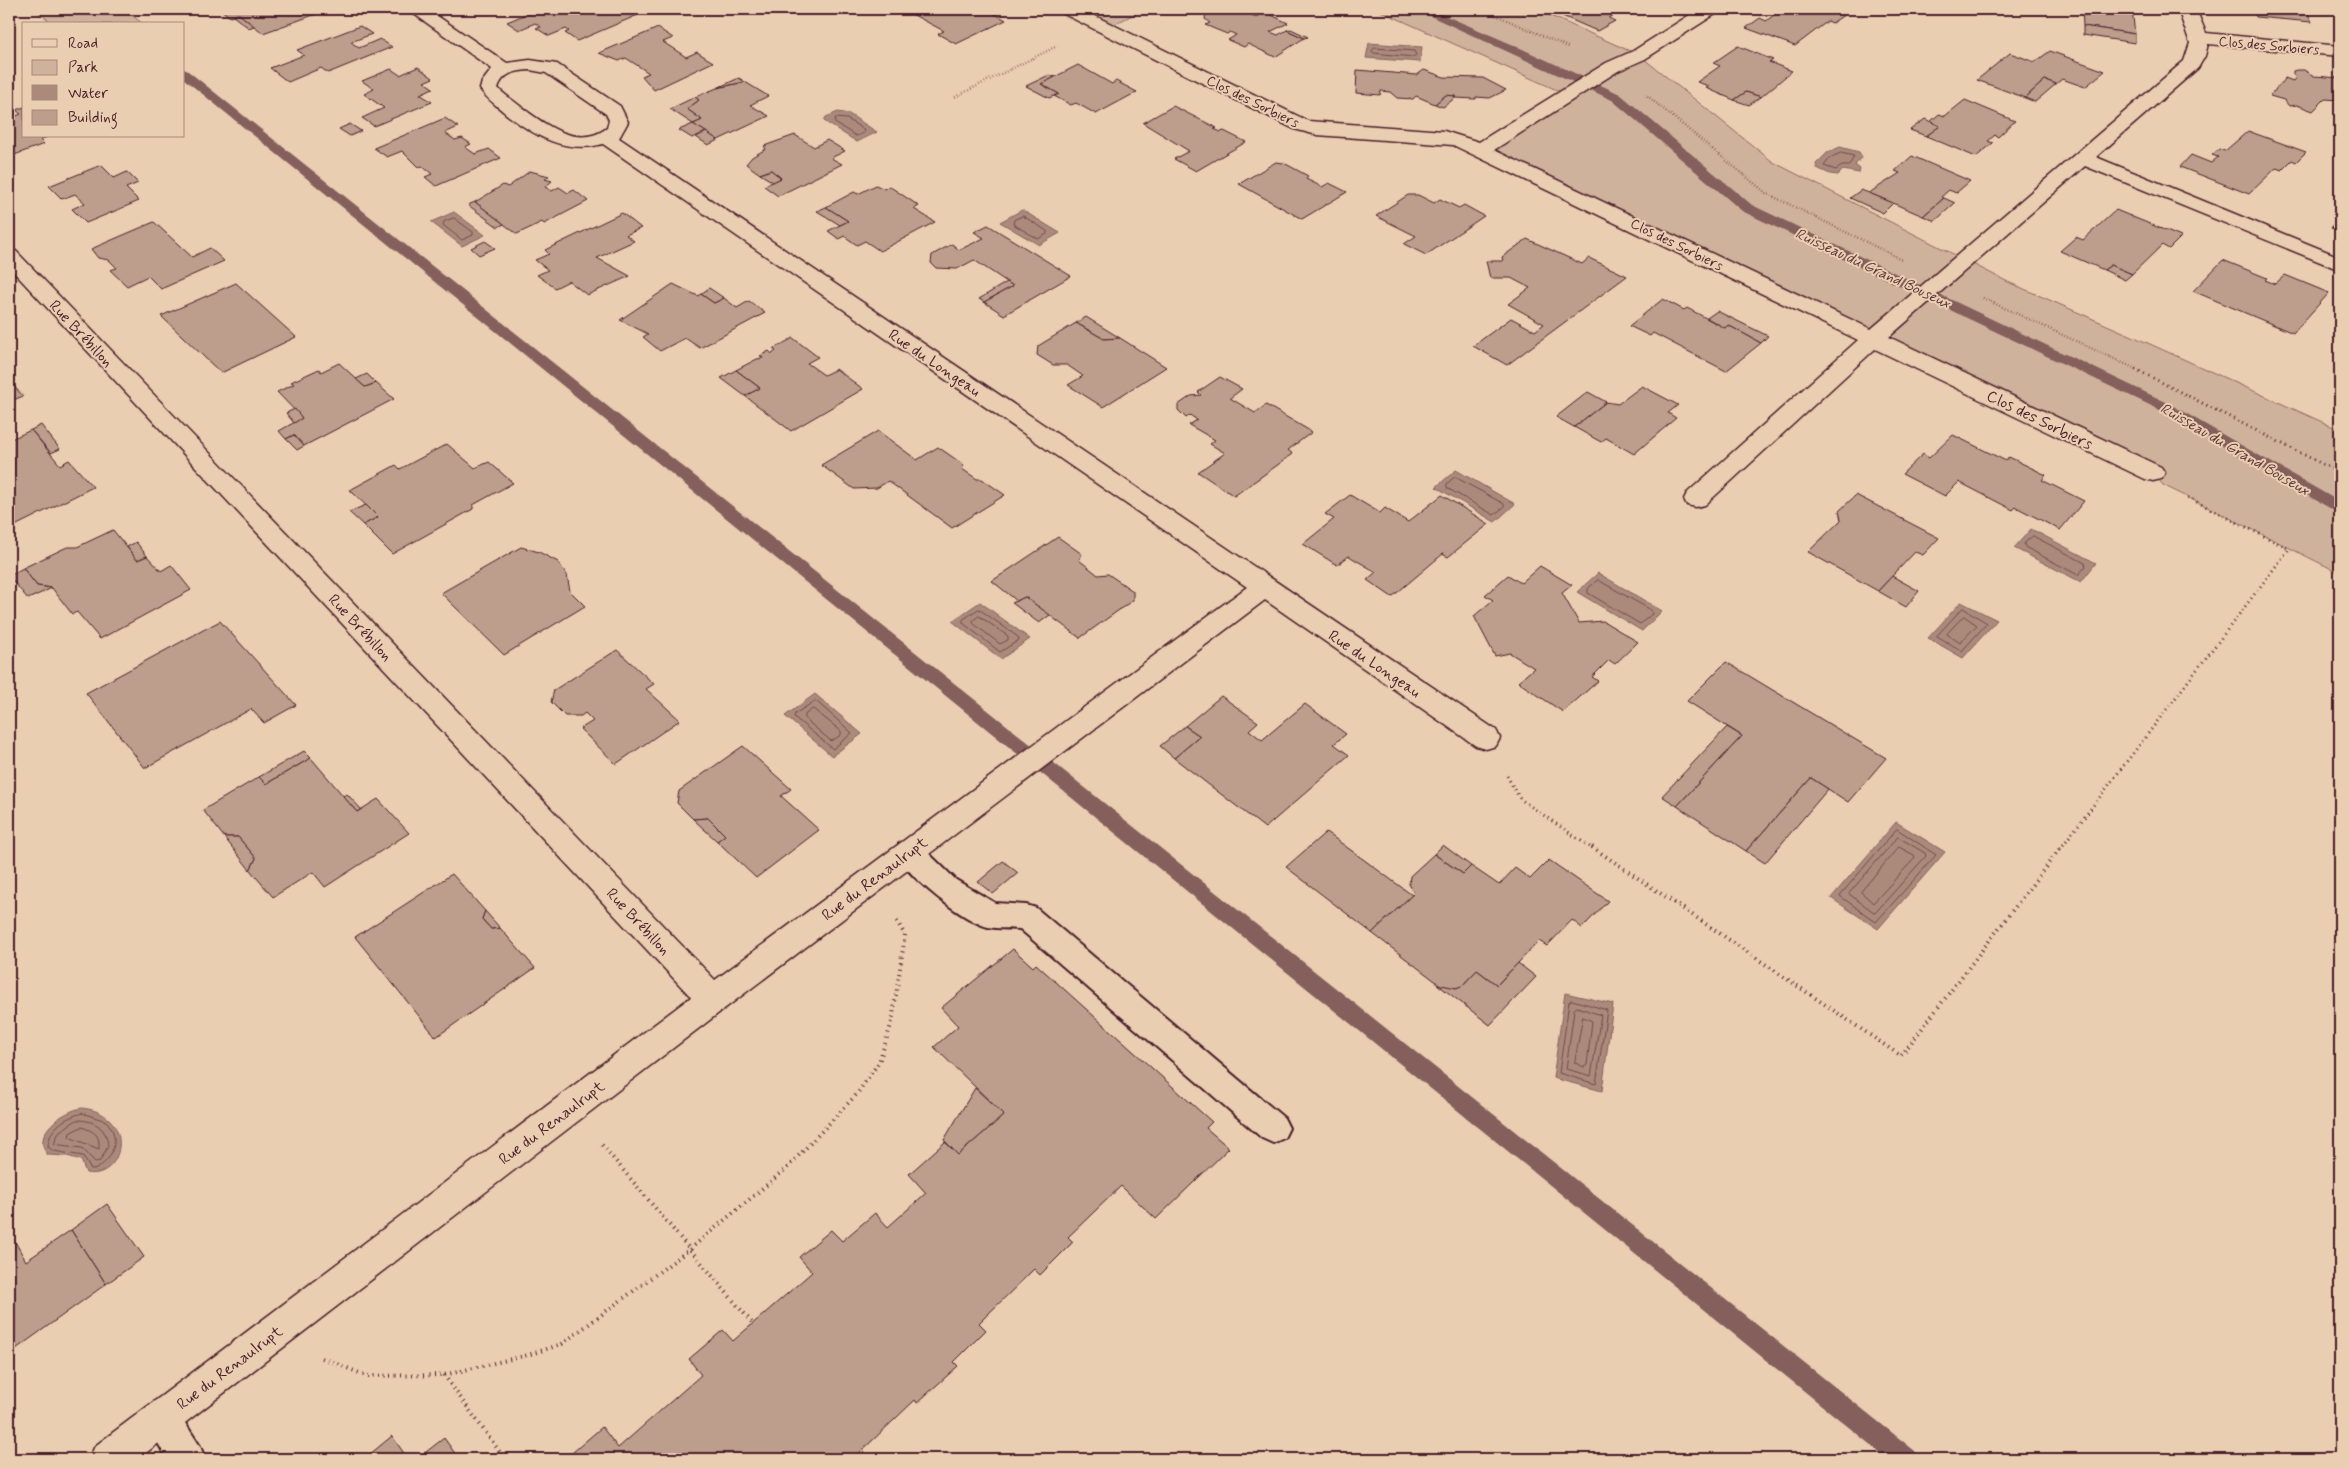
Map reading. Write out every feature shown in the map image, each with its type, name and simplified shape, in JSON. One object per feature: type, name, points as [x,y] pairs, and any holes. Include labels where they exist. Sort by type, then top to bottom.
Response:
[{"type":"street","points":[[416,9],[504,68],[544,65],[613,110],[618,116],[618,124],[615,131],[605,138],[578,143],[552,137],[494,95],[489,88],[490,81],[504,68]]},
{"type":"street","name":"Clos des Sorbiers","points":[[1068,9],[1301,125],[1317,129],[1444,137],[1480,150],[2153,473]]},
{"type":"street","points":[[1480,150],[1608,70],[1639,55],[1711,9]]},
{"type":"street","name":"Clos des Sorbiers","points":[[1696,500],[1874,339],[2192,64],[2200,50],[2199,38],[2187,9]]},
{"type":"street","name":"Clos des Sorbiers","points":[[2199,38],[2340,51]]},
{"type":"street","name":"Rue du Longeau","points":[[605,138],[1486,738]]},
{"type":"street","points":[[2082,158],[2340,264]]},
{"type":"street","name":"Rue Brébillon","points":[[9,255],[713,999]]},
{"type":"street","name":"Rue du Renaulrupt","points":[[108,1459],[713,999],[1265,587]]},
{"type":"lane","points":[[909,852],[946,888],[990,915],[1026,917],[1273,1128]]},
{"type":"lane","points":[[162,1418],[186,1459]]},
{"type":"path","points":[[1482,9],[1608,70],[1766,193],[1941,282],[2159,380],[2340,473]]},
{"type":"path","points":[[955,98],[1100,25]]},
{"type":"path","points":[[1486,738],[1520,799],[1901,1056],[2289,550],[2163,485],[2153,473]]},
{"type":"path","points":[[286,1324],[315,1355],[367,1376],[444,1375],[562,1344],[690,1249],[787,1168],[857,1094],[879,1062],[892,1022],[905,935],[873,879]]},
{"type":"path","points":[[570,1107],[753,1324]]},
{"type":"path","points":[[444,1375],[505,1459]]},
{"type":"green space","points":[[35,9],[124,9],[140,22],[51,22]]},
{"type":"green space","points":[[1068,9],[1145,9],[1106,28]]},
{"type":"green space","points":[[1376,9],[1535,9],[1639,55],[1773,162],[2008,282],[2340,430],[2340,573],[2163,485],[2153,473],[1480,150],[1568,95]]},
{"type":"water","points":[[1369,43],[1422,47],[1420,62],[1366,58]]},
{"type":"water","points":[[838,112],[849,114],[877,132],[857,142],[824,121],[826,117]]},
{"type":"water","points":[[1840,147],[1859,152],[1862,157],[1855,165],[1860,169],[1859,173],[1843,170],[1838,175],[1830,174],[1817,168],[1816,164],[1827,153]]},
{"type":"water","points":[[1022,210],[1060,233],[1039,245],[1000,222]]},
{"type":"water","points":[[454,212],[485,235],[462,246],[431,222]]},
{"type":"water","points":[[1456,470],[1515,504],[1495,522],[1436,487]]},
{"type":"water","points":[[2031,529],[2096,563],[2081,582],[2014,548]]},
{"type":"water","points":[[1598,573],[1662,611],[1642,631],[1577,592]]},
{"type":"water","points":[[980,602],[1030,639],[1001,659],[952,621]]},
{"type":"water","points":[[1961,602],[1997,620],[1963,658],[1928,638]]},
{"type":"water","points":[[815,694],[862,734],[832,756],[785,716]]},
{"type":"water","points":[[1896,822],[1945,852],[1878,929],[1831,898]]},
{"type":"water","points":[[1565,993],[1613,1004],[1602,1091],[1553,1078]]},
{"type":"water","points":[[82,1108],[100,1113],[112,1122],[118,1133],[119,1146],[116,1158],[109,1167],[99,1173],[86,1173],[81,1160],[67,1156],[48,1155],[44,1147],[43,1139],[51,1125],[66,1114]]},
{"type":"building","points":[[220,9],[318,9],[322,12],[263,33],[239,14],[230,17]]},
{"type":"building","points":[[538,9],[596,9],[603,13],[613,9],[628,9],[638,15],[577,41],[565,33],[569,31],[566,29],[549,36],[536,28],[541,27],[535,23],[519,30],[507,22]]},
{"type":"building","points":[[910,9],[986,9],[1006,20],[956,44],[938,34],[944,31],[906,11]]},
{"type":"building","points":[[1207,9],[1239,9],[1256,17],[1265,12],[1288,23],[1270,32],[1278,35],[1287,30],[1304,38],[1275,57],[1248,44],[1244,47],[1228,40],[1236,35],[1230,32],[1227,34],[1205,25],[1210,23],[1205,19],[1206,12],[1210,10]]},
{"type":"building","points":[[1557,9],[1625,9],[1609,18],[1615,21],[1597,31],[1553,12]]},
{"type":"building","points":[[1782,9],[1826,9],[1844,15],[1832,23],[1828,21],[1795,46],[1746,28],[1760,18],[1766,21]]},
{"type":"building","points":[[2082,9],[2082,13],[2062,10]]},
{"type":"building","points":[[2082,9],[2132,9],[2135,34],[2083,26]]},
{"type":"building","points":[[2253,9],[2306,9],[2312,22],[2256,17]]},
{"type":"building","points":[[239,14],[254,26],[249,28],[233,16]]},
{"type":"building","points":[[360,26],[372,34],[351,42],[359,48],[380,39],[392,47],[328,73],[321,68],[288,82],[270,68],[304,55],[297,50]]},
{"type":"building","points":[[2083,26],[2135,34],[2135,43],[2083,35]]},
{"type":"building","points":[[658,28],[673,38],[663,42],[686,57],[697,52],[713,62],[654,90],[642,76],[649,73],[626,58],[619,61],[599,53]]},
{"type":"building","points":[[1291,29],[1308,37],[1304,38],[1287,30]]},
{"type":"building","points":[[1738,46],[1773,60],[1769,62],[1792,71],[1761,97],[1746,92],[1734,100],[1706,88],[1709,86],[1697,82],[1720,66],[1713,63]]},
{"type":"building","points":[[2050,51],[2105,71],[2085,87],[2062,79],[2056,84],[2045,80],[2025,98],[1977,80],[2010,53],[2035,62]]},
{"type":"building","points":[[1078,65],[1112,84],[1116,81],[1137,92],[1096,114],[1076,103],[1071,105],[1054,96],[1059,94],[1041,84]]},
{"type":"building","points":[[418,67],[433,78],[424,82],[433,88],[420,94],[432,102],[374,126],[362,118],[384,108],[364,94],[374,89],[362,81],[391,69],[400,75]]},
{"type":"building","points":[[1357,70],[1417,75],[1424,70],[1444,77],[1483,78],[1506,90],[1490,98],[1455,98],[1455,96],[1446,95],[1435,104],[1416,96],[1413,99],[1397,98],[1390,92],[1381,91],[1380,95],[1356,93]]},
{"type":"building","points":[[2304,70],[2314,76],[2340,78],[2340,100],[2325,99],[2313,111],[2297,105],[2289,106],[2284,100],[2270,96],[2285,78],[2293,81],[2296,77],[2293,75],[2293,71]]},
{"type":"building","points":[[1049,75],[1055,77],[1041,84],[1059,94],[1049,98],[1026,86]]},
{"type":"building","points":[[739,78],[745,82],[717,88]]},
{"type":"building","points":[[2045,80],[2056,84],[2035,102],[2025,98]]},
{"type":"building","points":[[745,82],[768,96],[750,105],[769,116],[718,140],[693,124],[702,120],[687,109],[699,100],[695,97],[717,88]]},
{"type":"building","points":[[1746,92],[1761,97],[1749,105],[1734,100]]},
{"type":"building","points":[[1446,95],[1455,96],[1455,98],[1443,107],[1435,104]]},
{"type":"building","points":[[695,97],[699,100],[687,109],[702,120],[693,124],[670,109]]},
{"type":"building","points":[[1965,100],[2015,121],[1998,137],[1995,135],[1988,141],[1993,143],[1976,157],[1926,136],[1940,126],[1930,122],[1939,114],[1945,116]]},
{"type":"building","points":[[1173,106],[1217,128],[1214,129],[1221,132],[1224,131],[1246,142],[1196,171],[1174,159],[1189,151],[1143,123]]},
{"type":"building","points":[[22,108],[22,138],[44,138],[40,140],[44,144],[9,157],[9,119],[21,114],[16,110]]},
{"type":"building","points":[[445,118],[458,127],[445,133],[455,140],[462,138],[471,144],[465,147],[475,154],[489,149],[501,158],[436,186],[425,177],[432,174],[422,166],[418,167],[402,151],[387,157],[374,148]]},
{"type":"building","points":[[1925,119],[1940,126],[1926,136],[1910,130]]},
{"type":"building","points":[[350,124],[361,131],[350,136],[339,129]]},
{"type":"building","points":[[693,124],[706,132],[692,138],[679,130]]},
{"type":"building","points":[[2248,131],[2306,152],[2296,162],[2292,160],[2282,170],[2276,168],[2249,194],[2180,167],[2191,155],[2211,163],[2218,157],[2212,155],[2219,149],[2225,151]]},
{"type":"building","points":[[706,132],[718,140],[708,145],[696,137]]},
{"type":"building","points":[[795,135],[814,147],[827,140],[845,151],[831,158],[842,164],[778,196],[764,186],[781,178],[771,170],[760,174],[746,164],[752,157],[766,149],[764,146]]},
{"type":"building","points":[[1912,156],[1970,181],[1956,193],[1949,190],[1941,197],[1944,198],[1923,216],[1869,193],[1900,173],[1895,171]]},
{"type":"building","points":[[1276,162],[1284,163],[1308,176],[1306,179],[1322,187],[1329,183],[1347,192],[1302,219],[1239,184]]},
{"type":"building","points":[[101,165],[114,178],[127,172],[138,183],[126,188],[139,201],[86,223],[72,209],[85,203],[75,194],[62,199],[49,186]]},
{"type":"building","points":[[771,170],[781,178],[773,182],[760,174]]},
{"type":"building","points":[[530,171],[549,176],[545,179],[552,181],[545,187],[552,191],[559,187],[568,193],[574,190],[588,201],[544,224],[542,222],[517,234],[475,202],[503,185],[508,187]]},
{"type":"building","points":[[876,185],[884,189],[889,186],[919,206],[914,209],[935,222],[880,251],[865,241],[857,245],[844,236],[839,239],[828,231],[848,221],[826,207],[854,192],[858,194]]},
{"type":"building","points":[[1861,190],[1893,203],[1883,213],[1850,198]]},
{"type":"building","points":[[1408,195],[1418,195],[1434,203],[1440,199],[1459,208],[1464,205],[1484,216],[1426,255],[1404,244],[1416,236],[1376,216]]},
{"type":"building","points":[[1944,198],[1955,203],[1935,221],[1923,216]]},
{"type":"building","points":[[475,202],[504,224],[498,227],[468,205]]},
{"type":"building","points":[[826,207],[848,221],[840,225],[817,211]]},
{"type":"building","points":[[2116,210],[2181,237],[2169,249],[2162,245],[2132,274],[2111,265],[2104,270],[2060,251],[2076,237],[2083,240]]},
{"type":"building","points":[[622,213],[641,228],[626,235],[634,241],[597,258],[630,276],[587,295],[569,281],[555,288],[537,275],[548,270],[535,260],[549,254],[545,250]]},
{"type":"building","points":[[2340,217],[2340,232],[2331,228]]},
{"type":"building","points":[[154,222],[192,257],[210,248],[224,261],[161,289],[148,276],[127,286],[110,270],[117,268],[109,260],[98,258],[91,249]]},
{"type":"building","points":[[988,225],[1071,276],[1004,315],[984,302],[1013,286],[974,260],[957,269],[936,268],[931,263],[932,255],[952,244],[959,250],[984,238],[974,232]]},
{"type":"building","points":[[1527,239],[1582,264],[1589,258],[1627,276],[1507,365],[1473,346],[1511,318],[1535,331],[1544,324],[1508,304],[1530,288],[1511,278],[1490,278],[1486,261],[1503,261],[1502,257]]},
{"type":"building","points":[[485,241],[495,248],[479,255],[471,248]]},
{"type":"building","points":[[2223,260],[2267,278],[2265,280],[2275,284],[2285,275],[2329,293],[2293,333],[2193,291]]},
{"type":"building","points":[[2111,265],[2132,274],[2125,280],[2104,270]]},
{"type":"building","points":[[1007,282],[1013,286],[984,302],[979,299]]},
{"type":"building","points":[[236,283],[296,337],[221,373],[161,316]]},
{"type":"building","points":[[673,284],[698,296],[701,294],[714,303],[724,298],[737,308],[749,301],[765,313],[700,348],[685,338],[660,351],[643,337],[648,334],[620,320]]},
{"type":"building","points":[[709,288],[724,298],[714,303],[701,294]]},
{"type":"building","points":[[1663,299],[1684,310],[1687,308],[1725,328],[1728,325],[1761,343],[1726,371],[1653,333],[1650,336],[1629,326]]},
{"type":"building","points":[[1717,311],[1768,336],[1761,343],[1728,325],[1725,328],[1707,318]]},
{"type":"building","points":[[1086,317],[1120,338],[1104,339],[1076,323]]},
{"type":"building","points":[[1076,323],[1104,339],[1120,338],[1166,367],[1103,407],[1068,385],[1083,376],[1067,365],[1053,365],[1037,355],[1038,346]]},
{"type":"building","points":[[793,338],[818,357],[807,363],[824,375],[836,369],[863,389],[791,431],[745,396],[760,388],[736,370],[757,359],[763,358],[760,356],[769,351],[772,354],[776,351],[773,349]]},
{"type":"building","points":[[339,363],[365,387],[376,383],[394,399],[304,446],[294,435],[286,439],[279,431],[302,418],[277,392],[294,384],[291,382],[319,369],[321,372]]},
{"type":"building","points":[[736,370],[760,388],[745,396],[721,378]]},
{"type":"building","points":[[367,374],[376,383],[365,387],[356,379]]},
{"type":"building","points":[[1220,377],[1242,389],[1230,398],[1255,413],[1266,405],[1312,432],[1288,450],[1293,454],[1234,496],[1198,472],[1225,453],[1210,444],[1215,440],[1189,425],[1197,420],[1190,415],[1186,418],[1178,410],[1178,405],[1191,396],[1201,395],[1198,392]]},
{"type":"building","points":[[9,381],[23,396],[9,402]]},
{"type":"building","points":[[1642,386],[1678,405],[1668,413],[1676,418],[1634,454],[1606,438],[1601,442],[1574,427],[1606,402],[1618,404]]},
{"type":"building","points":[[1588,392],[1606,402],[1574,427],[1556,417]]},
{"type":"building","points":[[295,409],[302,418],[294,423],[286,413]]},
{"type":"building","points":[[41,425],[60,449],[51,453],[31,430]]},
{"type":"building","points":[[31,430],[60,465],[69,460],[93,487],[9,529],[9,440]]},
{"type":"building","points":[[878,431],[917,460],[938,447],[964,465],[962,469],[977,479],[982,479],[1005,495],[952,528],[888,481],[877,488],[854,489],[821,465]]},
{"type":"building","points":[[294,435],[304,446],[297,450],[286,439]]},
{"type":"building","points":[[1953,435],[2006,461],[2009,457],[2046,475],[2042,480],[2084,501],[2060,530],[2016,507],[2013,510],[1959,482],[1945,496],[1902,474],[1923,454],[1929,458]]},
{"type":"building","points":[[447,444],[475,468],[489,462],[513,483],[473,505],[473,509],[392,554],[363,525],[378,517],[350,490],[396,465],[400,469]]},
{"type":"building","points":[[1350,495],[1380,513],[1385,508],[1408,522],[1442,495],[1489,524],[1448,557],[1443,554],[1392,597],[1367,580],[1376,572],[1349,556],[1337,565],[1303,544],[1334,519],[1325,514]]},
{"type":"building","points":[[1856,495],[1939,538],[1923,555],[1915,552],[1878,591],[1808,552],[1841,520],[1839,511]]},
{"type":"building","points":[[366,505],[378,517],[363,525],[349,512]]},
{"type":"building","points":[[113,530],[137,560],[147,556],[161,571],[171,565],[191,590],[100,639],[77,612],[72,614],[52,588],[37,586],[23,568],[67,547],[77,547]]},
{"type":"building","points":[[1058,537],[1082,554],[1079,560],[1098,575],[1108,574],[1133,591],[1133,600],[1080,638],[1025,597],[1017,601],[992,581]]},
{"type":"building","points":[[136,542],[147,556],[137,560],[127,547]]},
{"type":"building","points":[[521,547],[539,552],[558,562],[567,575],[570,591],[585,606],[504,655],[441,593]]},
{"type":"building","points":[[1540,566],[1572,585],[1562,593],[1579,623],[1603,621],[1638,642],[1615,664],[1609,660],[1592,677],[1598,681],[1563,712],[1518,682],[1534,668],[1510,653],[1495,656],[1474,616],[1493,600],[1485,595],[1508,575],[1521,583]]},
{"type":"building","points":[[23,568],[37,586],[52,588],[28,599],[9,576]]},
{"type":"building","points":[[1892,576],[1919,591],[1906,607],[1878,591]]},
{"type":"building","points":[[1025,597],[1050,615],[1039,623],[1012,603]]},
{"type":"building","points":[[220,621],[296,705],[264,723],[251,709],[145,768],[86,693]]},
{"type":"building","points":[[617,650],[654,684],[646,689],[680,720],[616,764],[580,729],[593,721],[585,713],[581,716],[565,716],[551,702],[554,690]]},
{"type":"building","points":[[1726,662],[1886,758],[1848,802],[1811,778],[1746,851],[1677,806],[1742,736],[1687,701]]},
{"type":"building","points":[[1221,696],[1258,722],[1249,730],[1262,740],[1305,704],[1346,734],[1334,744],[1349,755],[1265,828],[1174,758],[1200,736],[1185,726]]},
{"type":"building","points":[[1185,726],[1200,736],[1174,758],[1160,746]]},
{"type":"building","points":[[1727,727],[1742,736],[1677,806],[1662,796]]},
{"type":"building","points":[[743,746],[791,789],[781,796],[819,830],[756,878],[717,841],[725,835],[708,818],[693,819],[677,803],[679,791]]},
{"type":"building","points":[[304,751],[311,758],[266,784],[259,777]]},
{"type":"building","points":[[311,758],[357,812],[378,799],[409,833],[325,887],[313,872],[273,897],[250,870],[256,858],[238,837],[224,837],[203,810],[259,777],[266,784]]},
{"type":"building","points":[[1811,778],[1828,789],[1765,863],[1746,851]]},
{"type":"building","points":[[347,794],[361,809],[357,812],[343,796]]},
{"type":"building","points":[[708,818],[725,835],[717,841],[693,819]]},
{"type":"building","points":[[1326,832],[1412,895],[1372,933],[1286,867]]},
{"type":"building","points":[[224,837],[238,837],[256,858],[250,870]]},
{"type":"building","points":[[1443,845],[1471,866],[1463,874],[1434,854]]},
{"type":"building","points":[[1434,854],[1463,874],[1471,866],[1499,885],[1515,868],[1530,879],[1549,860],[1608,901],[1582,928],[1572,920],[1547,946],[1539,941],[1497,985],[1477,970],[1462,986],[1456,988],[1443,987],[1372,933],[1414,893],[1409,884],[1410,876]]},
{"type":"building","points":[[1003,861],[1018,873],[993,894],[978,882]]},
{"type":"building","points":[[452,874],[485,911],[482,919],[491,929],[500,928],[535,968],[436,1037],[355,937]]},
{"type":"building","points":[[485,911],[500,928],[491,929],[482,919]]},
{"type":"building","points":[[1013,949],[1033,967],[1036,964],[1212,1122],[1206,1128],[1229,1148],[1156,1219],[1121,1186],[1068,1237],[1073,1242],[1040,1275],[1034,1269],[979,1323],[986,1330],[954,1362],[958,1366],[917,1403],[915,1400],[853,1459],[565,1459],[602,1427],[618,1448],[701,1375],[689,1359],[723,1330],[733,1341],[812,1272],[799,1257],[831,1230],[842,1241],[875,1213],[888,1227],[926,1193],[909,1174],[945,1142],[958,1155],[1004,1115],[934,1047],[958,1026],[941,1008]]},
{"type":"building","points":[[1518,963],[1536,977],[1490,1025],[1437,984],[1456,988],[1462,986],[1477,970],[1497,985]]},
{"type":"building","points":[[975,1088],[1004,1115],[958,1155],[944,1140]]},
{"type":"building","points":[[107,1204],[144,1257],[106,1284],[71,1230]]},
{"type":"building","points":[[71,1230],[106,1284],[9,1354],[9,1231],[26,1261]]},
{"type":"building","points":[[392,1436],[408,1459],[364,1459]]},
{"type":"building","points":[[444,1438],[459,1459],[417,1459]]},
{"type":"waterway","name":"Ruisseau du Grand Bouseux","points":[[1421,9],[1512,48],[1616,97],[1747,208],[2163,406],[2340,509]]},
{"type":"waterway","points":[[185,74],[1907,1459]]}]
